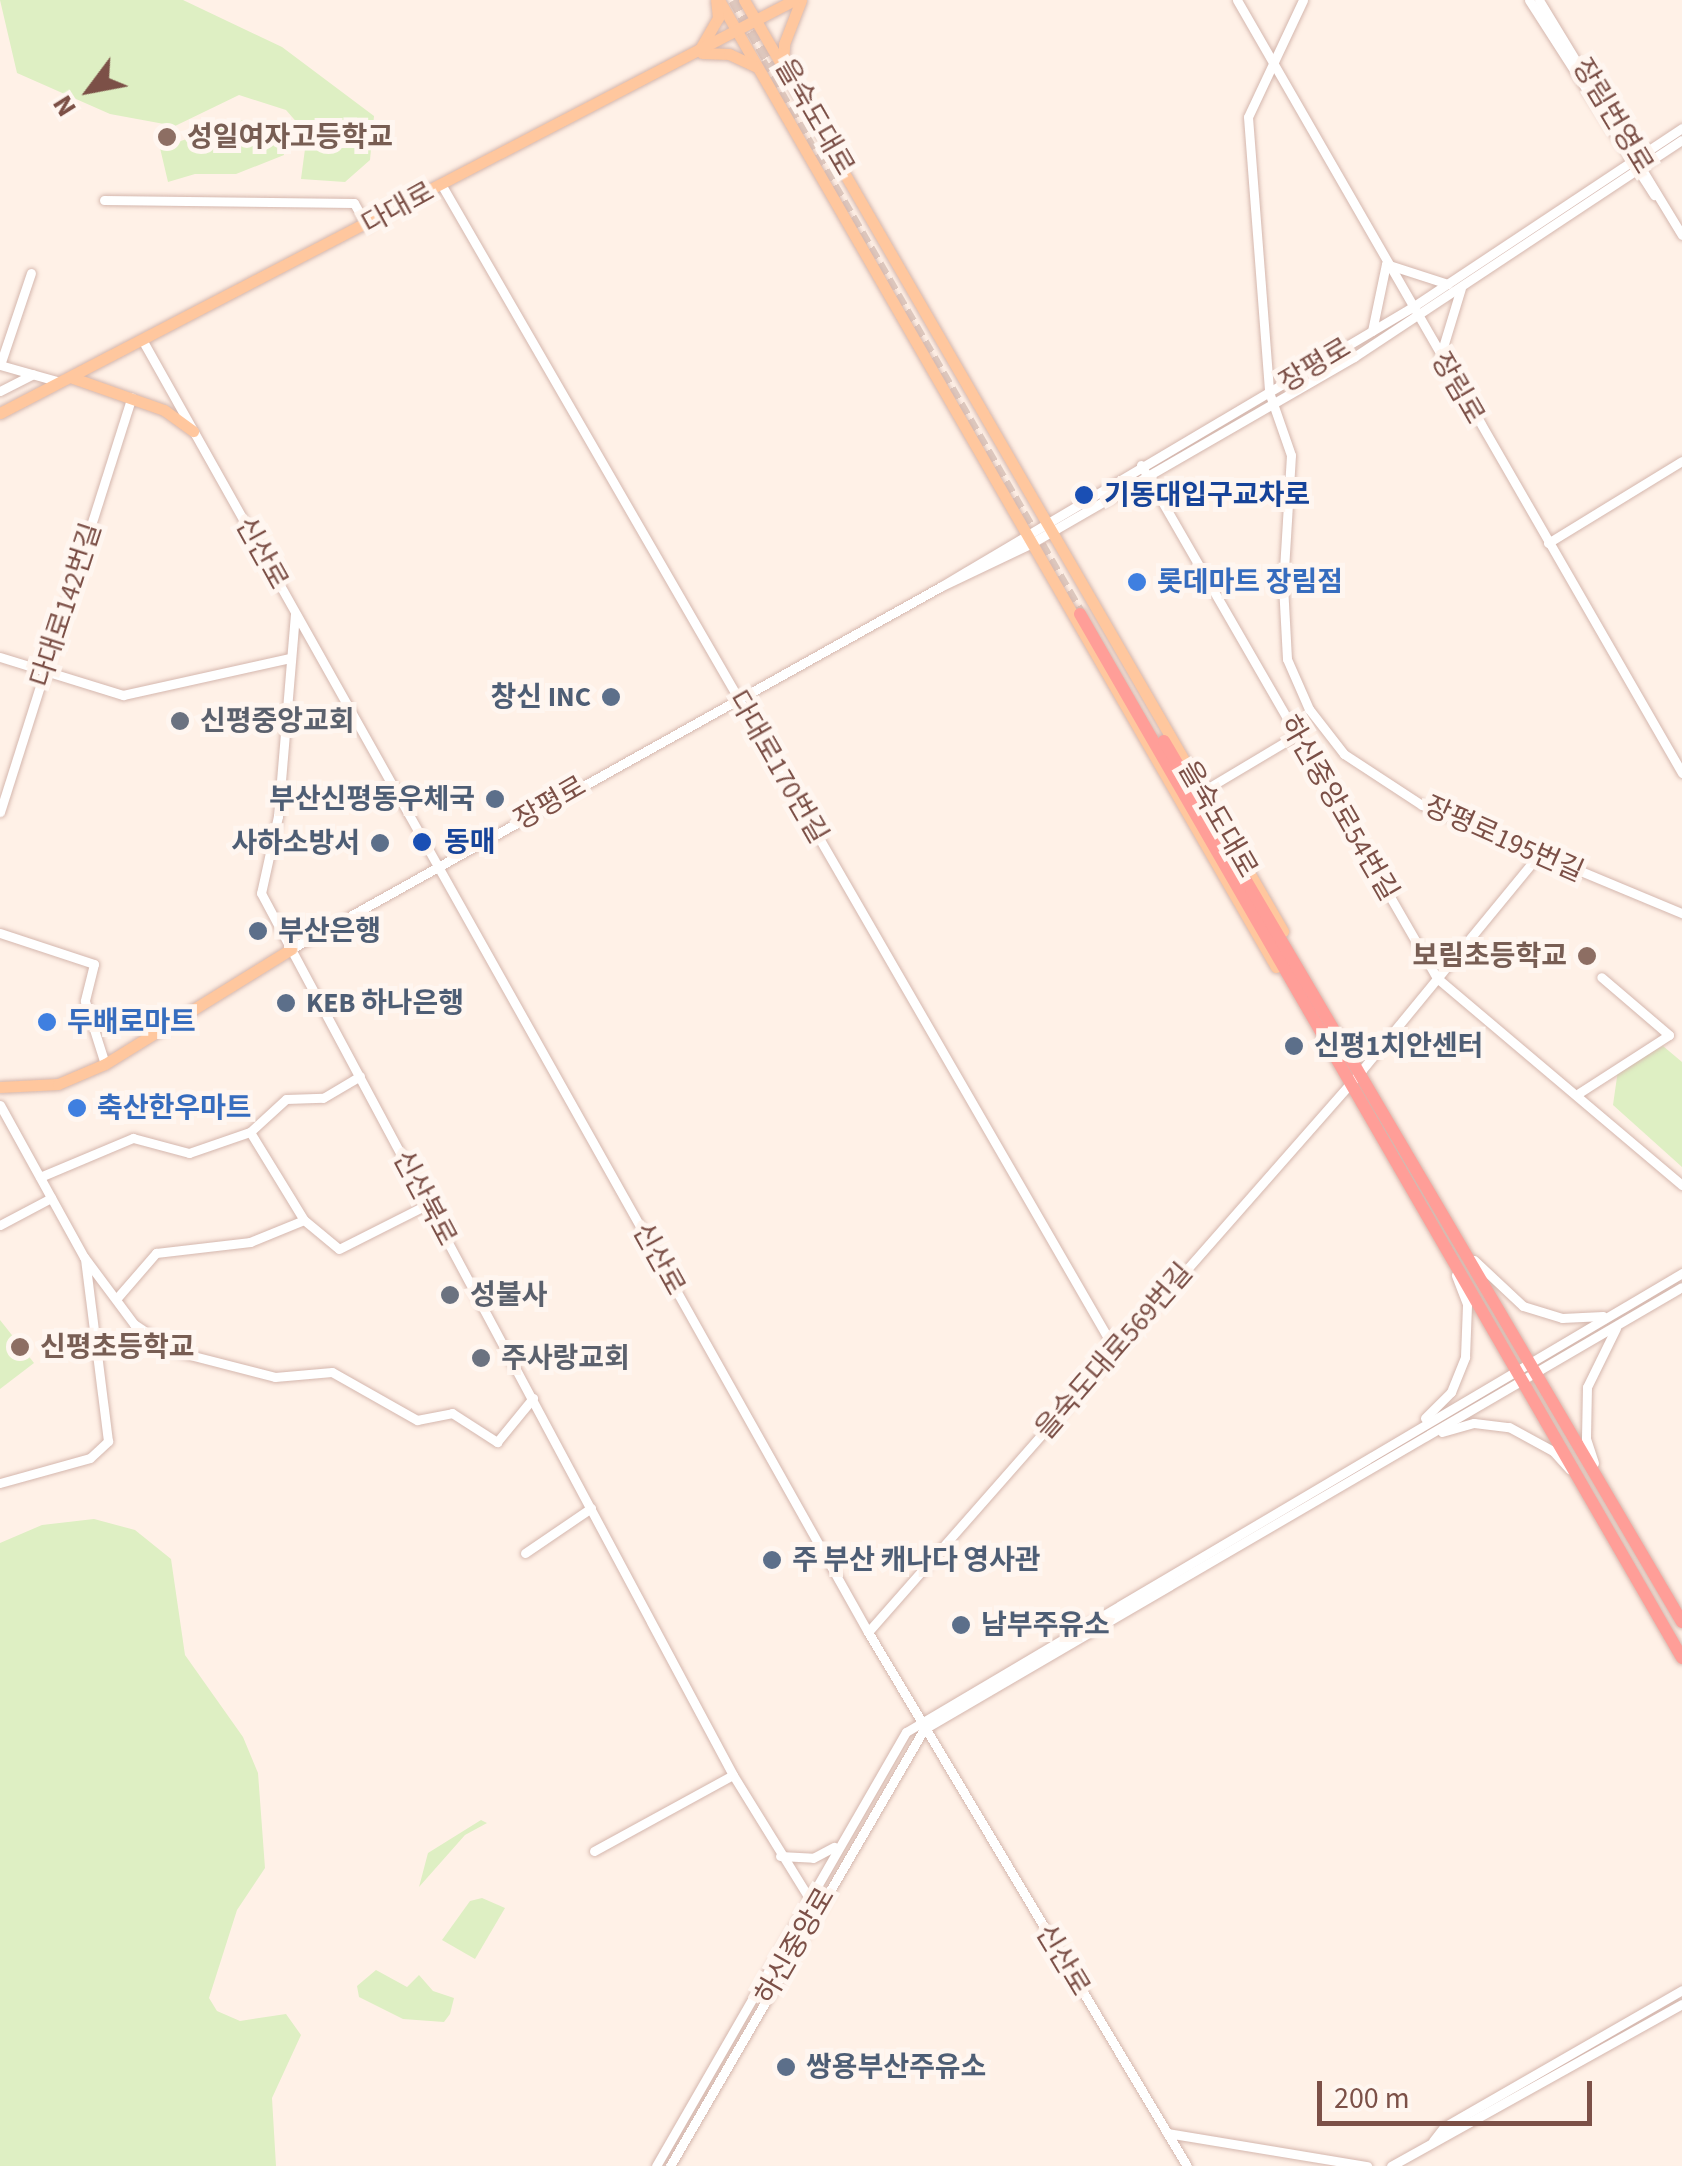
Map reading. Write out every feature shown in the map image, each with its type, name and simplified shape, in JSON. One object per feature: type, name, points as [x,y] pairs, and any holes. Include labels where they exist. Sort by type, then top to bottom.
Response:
[{"type":"highway","points":[[1084,612],[1318,1012]]},
{"type":"highway","name":"을숙도대로","points":[[1318,1012],[1469,1254],[1682,1622]]},
{"type":"highway","name":"을숙도대로","points":[[1357,1075],[1448,1248],[1682,1658]]},
{"type":"main road","name":"을숙도대로","points":[[718,0],[1289,988],[1318,1012]]},
{"type":"main road","points":[[718,0],[718,18],[697,52],[729,54],[757,67]]},
{"type":"main road","name":"을숙도대로","points":[[744,0],[1202,791],[1318,1012]]},
{"type":"main road","points":[[784,66],[784,44],[797,0]]},
{"type":"main road","name":"다대로","points":[[0,413],[144,344],[797,0]]},
{"type":"main road","points":[[68,380],[132,397],[193,431]]},
{"type":"main road","name":"장평로","points":[[0,1088],[58,1084],[105,1064],[291,950]]},
{"type":"street","name":"장림로","points":[[1237,0],[1274,71],[1682,774]]},
{"type":"street","name":"장평로195번길","points":[[1303,0],[1274,71],[1248,117],[1271,397],[1290,455],[1283,585],[1287,660],[1309,708],[1344,754],[1422,805],[1682,913]]},
{"type":"street","name":"장림번영로","points":[[1529,0],[1637,164]]},
{"type":"street","name":"장림번영로","points":[[1539,0],[1637,164]]},
{"type":"street","name":"장평로","points":[[291,950],[737,696],[1027,539],[1461,287],[1682,128]]},
{"type":"street","name":"장평로","points":[[1271,397],[1372,331],[1414,312],[1448,284],[1637,164],[1682,140]]},
{"type":"street","points":[[1637,164],[1682,236]]},
{"type":"street","name":"다대로170번길","points":[[442,184],[1115,1350]]},
{"type":"street","points":[[104,200],[354,203],[366,226]]},
{"type":"street","points":[[1372,331],[1386,264],[1448,284]]},
{"type":"street","points":[[31,273],[0,365],[68,380]]},
{"type":"street","points":[[1440,356],[1461,287]]},
{"type":"street","name":"신산로","points":[[144,344],[868,1632],[1187,2166]]},
{"type":"street","points":[[0,391],[33,374]]},
{"type":"street","name":"다대로142번길","points":[[0,812],[132,397]]},
{"type":"street","points":[[1548,544],[1682,461]]},
{"type":"street","name":"하신중앙로54번길","points":[[1144,469],[1438,978],[1682,1185]]},
{"type":"street","name":"신산북로","points":[[295,612],[278,816],[260,886],[732,1775],[804,1900],[815,1908]]},
{"type":"street","points":[[0,657],[123,695],[290,658]]},
{"type":"street","points":[[1202,791],[1297,735]]},
{"type":"street","name":"을숙도대로569번길","points":[[868,1632],[1357,1075],[1538,856]]},
{"type":"street","points":[[0,933],[94,964],[85,1001],[105,1064]]},
{"type":"street","points":[[1601,977],[1668,1035]]},
{"type":"street","points":[[1579,1094],[1682,1028]]},
{"type":"street","points":[[40,1177],[133,1138],[188,1153],[250,1132],[286,1099],[322,1098],[360,1076]]},
{"type":"street","points":[[0,1106],[84,1256],[134,1324],[174,1351],[275,1376],[332,1372],[416,1420],[452,1413],[497,1442],[533,1398]]},
{"type":"street","points":[[0,1129],[9,1121]]},
{"type":"street","points":[[250,1132],[304,1220],[339,1249],[428,1204]]},
{"type":"street","points":[[0,1225],[52,1198]]},
{"type":"street","points":[[117,1298],[156,1253],[250,1242],[304,1220]]},
{"type":"street","points":[[1424,1422],[1450,1392],[1470,1330],[1448,1248]]},
{"type":"street","points":[[1469,1254],[1501,1292],[1523,1306],[1562,1318],[1606,1316]]},
{"type":"street","points":[[0,1483],[90,1458],[108,1441],[84,1256]]},
{"type":"street","points":[[656,2166],[895,1745],[922,1725],[1529,1359],[1682,1273]]},
{"type":"street","points":[[922,1725],[1538,1374],[1682,1287]]},
{"type":"street","points":[[1597,1476],[1586,1438],[1586,1387],[1618,1325]]},
{"type":"street","points":[[1429,1434],[1474,1423],[1509,1428],[1553,1451],[1580,1481]]},
{"type":"street","points":[[525,1553],[591,1508]]},
{"type":"street","name":"하신중앙로","points":[[670,2166],[922,1725]]},
{"type":"street","points":[[594,1852],[732,1775]]},
{"type":"street","points":[[780,1856],[813,1858],[836,1846]]},
{"type":"street","points":[[1432,2142],[1444,2127],[1682,1990]]},
{"type":"street","points":[[1391,2166],[1432,2142],[1452,2138],[1682,2004]]},
{"type":"street","points":[[1168,2134],[1367,2166]]},
{"type":"green space","points":[[0,0],[183,0],[282,47],[374,116],[370,160],[345,182],[301,179],[307,134],[286,110],[239,95],[175,126],[110,114],[17,73]]},
{"type":"green space","points":[[243,120],[278,129],[284,155],[236,174],[195,174],[168,182],[160,148]]},
{"type":"green space","points":[[1663,1046],[1682,1062],[1682,1167],[1613,1105],[1618,1070]]},
{"type":"green space","points":[[0,1320],[34,1363],[0,1389]]},
{"type":"green space","points":[[94,1519],[135,1530],[171,1559],[185,1655],[243,1737],[258,1773],[265,1868],[237,1910],[209,1998],[217,2011],[240,2021],[286,2014],[301,2035],[272,2098],[276,2166],[0,2166],[0,1543],[42,1525]]},
{"type":"green space","points":[[481,1820],[487,1823],[465,1835],[419,1887],[428,1853]]},
{"type":"green space","points":[[482,1898],[505,1908],[475,1959],[442,1940],[470,1901]]},
{"type":"green space","points":[[376,1970],[407,1987],[419,1975],[433,1991],[454,1998],[450,2014],[444,2022],[403,2019],[359,1997],[357,1986]]},
{"type":"tunnel","points":[[734,0],[773,68]]},
{"type":"tunnel","points":[[761,62],[1080,614]]},
{"type":"place","name":"성일여자고등학교","points":[[167,137]]},
{"type":"place","name":"기동대입구교차로","points":[[1084,495]]},
{"type":"place","name":"롯데마트 장림점","points":[[1137,582]]},
{"type":"place","name":"창신 INC","points":[[611,697]]},
{"type":"place","name":"신평중앙교회","points":[[180,721]]},
{"type":"place","name":"부산신평동우체국","points":[[495,799]]},
{"type":"place","name":"동매","points":[[422,842]]},
{"type":"place","name":"사하소방서","points":[[380,843]]},
{"type":"place","name":"부산은행","points":[[258,931]]},
{"type":"place","name":"보림초등학교","points":[[1587,956]]},
{"type":"place","name":"KEB 하나은행","points":[[286,1003]]},
{"type":"place","name":"두배로마트","points":[[47,1022]]},
{"type":"place","name":"신평1치안센터","points":[[1294,1046]]},
{"type":"place","name":"축산한우마트","points":[[77,1108]]},
{"type":"place","name":"성불사","points":[[450,1295]]},
{"type":"place","name":"신평초등학교","points":[[20,1347]]},
{"type":"place","name":"주사랑교회","points":[[481,1358]]},
{"type":"place","name":"주 부산 캐나다 영사관","points":[[772,1560]]},
{"type":"place","name":"남부주유소","points":[[961,1625]]},
{"type":"place","name":"쌍용부산주유소","points":[[786,2067]]}]
